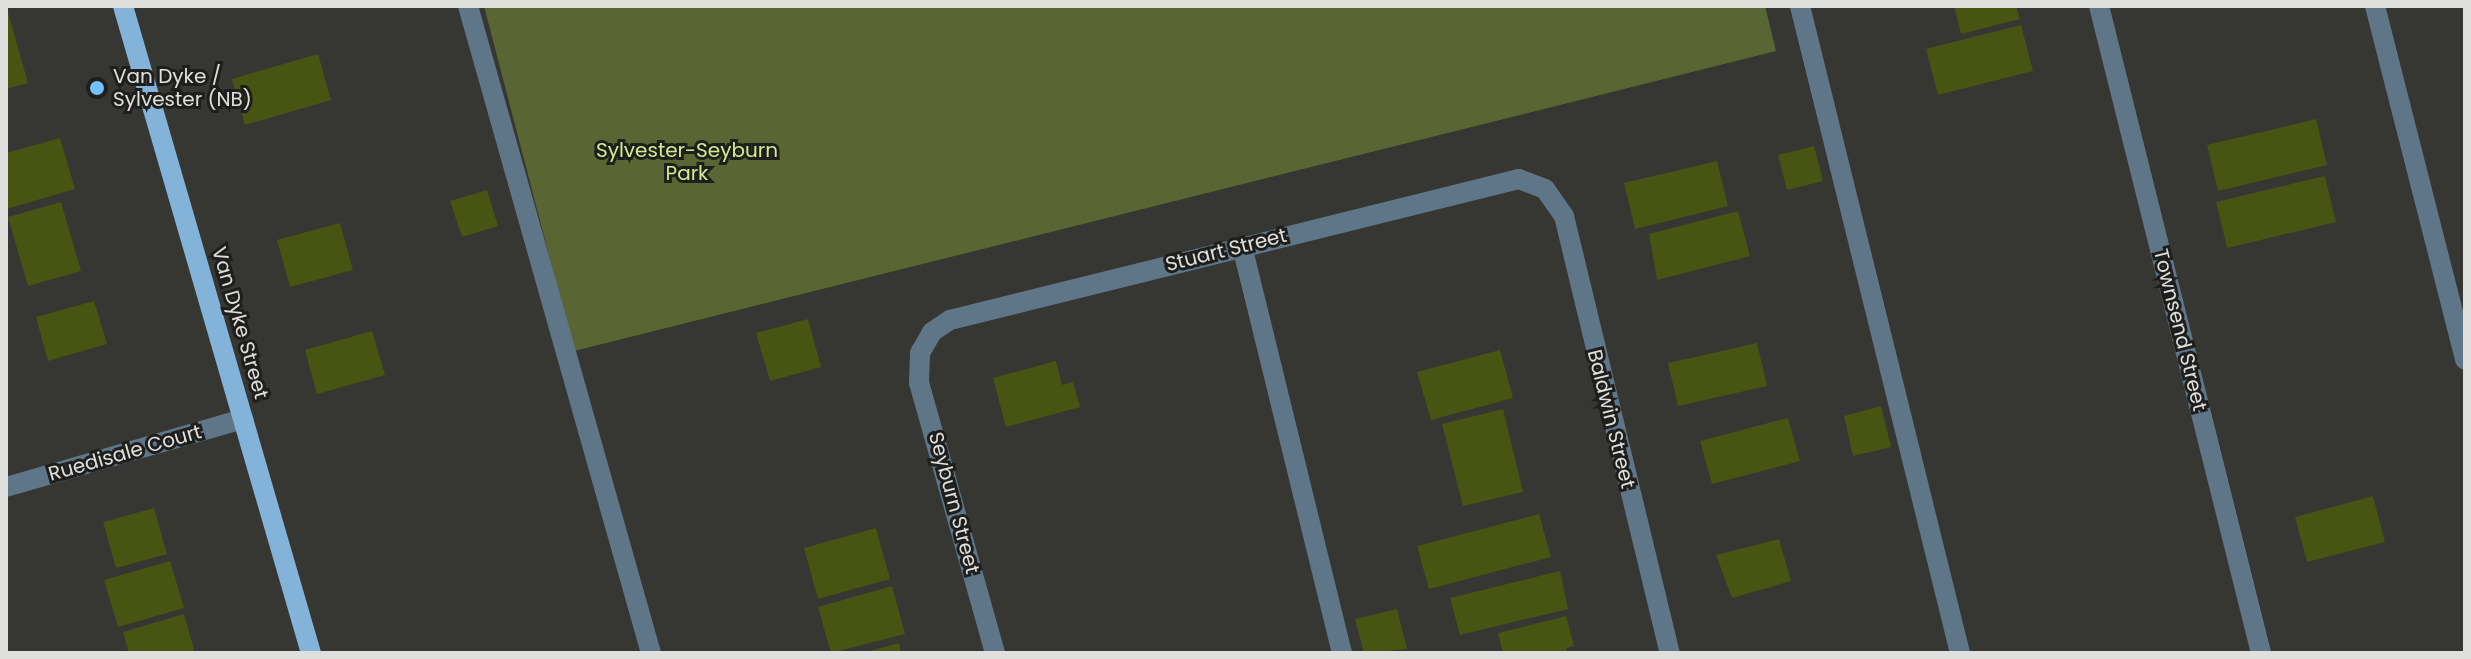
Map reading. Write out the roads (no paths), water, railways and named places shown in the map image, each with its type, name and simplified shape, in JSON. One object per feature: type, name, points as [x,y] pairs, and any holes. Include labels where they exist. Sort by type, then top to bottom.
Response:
[{"type":"main road","name":"Van Dyke Street","points":[[123,6],[311,653]]},
{"type":"street","points":[[468,6],[651,653]]},
{"type":"street","points":[[1800,6],[1960,653]]},
{"type":"street","name":"Townsend Street","points":[[2099,6],[2261,653]]},
{"type":"street","points":[[2375,6],[2465,360]]},
{"type":"street","name":"Stuart Street","points":[[920,353],[932,332],[950,320],[1505,179],[1533,182],[1545,189]]},
{"type":"street","name":"Baldwin Street","points":[[1545,189],[1564,216],[1670,653]]},
{"type":"street","points":[[1242,246],[1342,653]]},
{"type":"street","name":"Seyburn Street","points":[[920,353],[919,383],[995,653]]},
{"type":"street","name":"Ruedisale Court","points":[[6,487],[243,419]]},
{"type":"place","name":"Van Dyke / Sylvester (NB)","points":[[97,88]]},
{"type":"park label","name":"Sylvester-Seyburn Park","points":[[687,162]]}]
